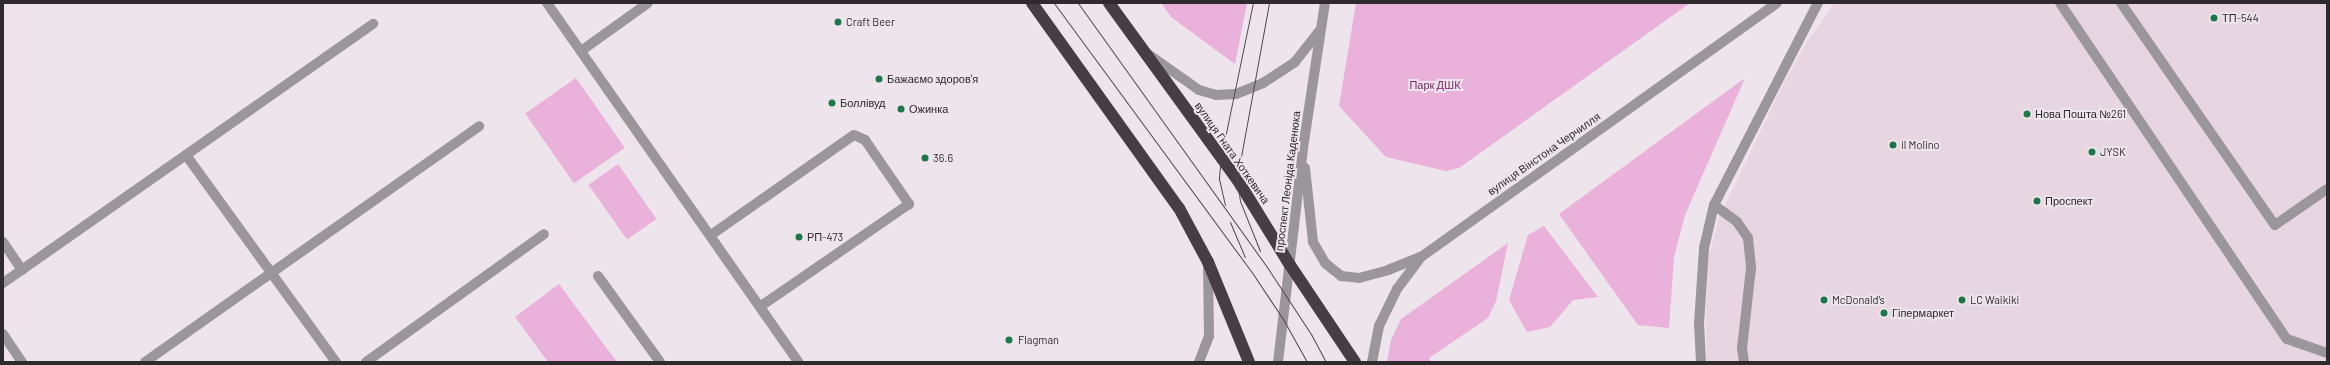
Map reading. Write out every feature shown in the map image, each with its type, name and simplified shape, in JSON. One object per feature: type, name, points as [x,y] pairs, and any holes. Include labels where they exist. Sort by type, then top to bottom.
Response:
[{"type":"highway","points":[[1032,3],[1178,208],[1208,262],[1249,362]]},
{"type":"highway","name":"вулиця Гната Хоткевича","points":[[1109,3],[1237,179],[1290,265],[1355,362]]},
{"type":"street","points":[[547,3],[761,306],[798,362]]},
{"type":"street","points":[[581,51],[648,3]]},
{"type":"street","name":"проспект Леоніда Каденюка","points":[[1278,362],[1303,148],[1325,3]]},
{"type":"street","name":"вулиця Вінстона Черчилля","points":[[1372,362],[1379,326],[1397,289],[1420,256],[1777,3]]},
{"type":"street","points":[[1700,362],[1699,324],[1704,248],[1714,205],[1818,3]]},
{"type":"street","points":[[2060,3],[2287,339],[2327,353]]},
{"type":"street","points":[[2121,3],[2275,225],[2327,189]]},
{"type":"street","points":[[3,283],[373,24]]},
{"type":"street","points":[[1146,52],[1199,90],[1216,95],[1236,94],[1263,83],[1295,62],[1320,30]]},
{"type":"street","points":[[145,362],[479,126]]},
{"type":"street","points":[[711,235],[848,138],[854,135],[865,140],[909,204],[761,306]]},
{"type":"street","points":[[1303,148],[1313,242],[1325,263],[1341,276],[1360,278],[1388,270],[1420,256]]},
{"type":"street","points":[[186,155],[336,362]]},
{"type":"street","points":[[1714,205],[1737,222],[1748,238],[1751,268],[1742,348],[1744,362]]},
{"type":"street","points":[[366,362],[544,234]]},
{"type":"street","points":[[3,242],[22,270]]},
{"type":"street","points":[[1199,362],[1209,336],[1208,262]]},
{"type":"street","points":[[598,276],[660,362]]},
{"type":"street","points":[[3,334],[22,362]]},
{"type":"shaded area","points":[[1835,3],[2327,3],[2327,362],[1707,362],[1706,315],[1709,257],[1719,217],[1780,91],[1806,43]]},
{"type":"green space","points":[[1161,3],[1247,3],[1235,64],[1171,17]]},
{"type":"green space","name":"Парк ДШК","points":[[1356,3],[1690,3],[1459,168],[1446,171],[1386,157],[1339,106]]},
{"type":"green space","points":[[576,78],[625,148],[574,183],[525,114]]},
{"type":"green space","points":[[1745,78],[1685,215],[1674,257],[1669,328],[1638,325],[1559,214]]},
{"type":"green space","points":[[618,164],[656,219],[627,240],[589,185]]},
{"type":"green space","points":[[1544,226],[1598,297],[1573,300],[1550,327],[1527,332],[1509,300],[1528,235]]},
{"type":"green space","points":[[1508,243],[1496,301],[1488,318],[1429,358],[1431,362],[1387,362],[1391,340],[1401,319]]},
{"type":"green space","points":[[559,284],[617,362],[548,362],[515,317]]},
{"type":"tram line","points":[[1054,3],[1253,274],[1283,319],[1307,362]]},
{"type":"tram line","points":[[1078,3],[1265,264],[1311,334],[1326,362]]},
{"type":"tram line","points":[[1225,205],[1219,178],[1221,157],[1253,3]]},
{"type":"tram line","points":[[1260,251],[1240,201],[1237,179],[1269,3]]},
{"type":"tram line","points":[[1230,222],[1245,257]]},
{"type":"place","name":"ТП-544","points":[[2214,18]]},
{"type":"place","name":"Craft Beer","points":[[838,22]]},
{"type":"place","name":"Бажаємо здоровʼя","points":[[879,79]]},
{"type":"place","name":"Боллівуд","points":[[832,103]]},
{"type":"place","name":"Ожинка","points":[[901,109]]},
{"type":"place","name":"Нова Пошта №261","points":[[2027,114]]},
{"type":"place","name":"il Molino","points":[[1893,145]]},
{"type":"place","name":"JYSK","points":[[2092,152]]},
{"type":"place","name":"36.6","points":[[925,158]]},
{"type":"place","name":"Проспект","points":[[2037,201]]},
{"type":"place","name":"РП-473","points":[[799,237]]},
{"type":"place","name":"McDonald's","points":[[1824,300]]},
{"type":"place","name":"LC Waikiki","points":[[1962,300]]},
{"type":"place","name":"Гіпермаркет","points":[[1884,313]]},
{"type":"place","name":"Flagman","points":[[1009,340]]}]
